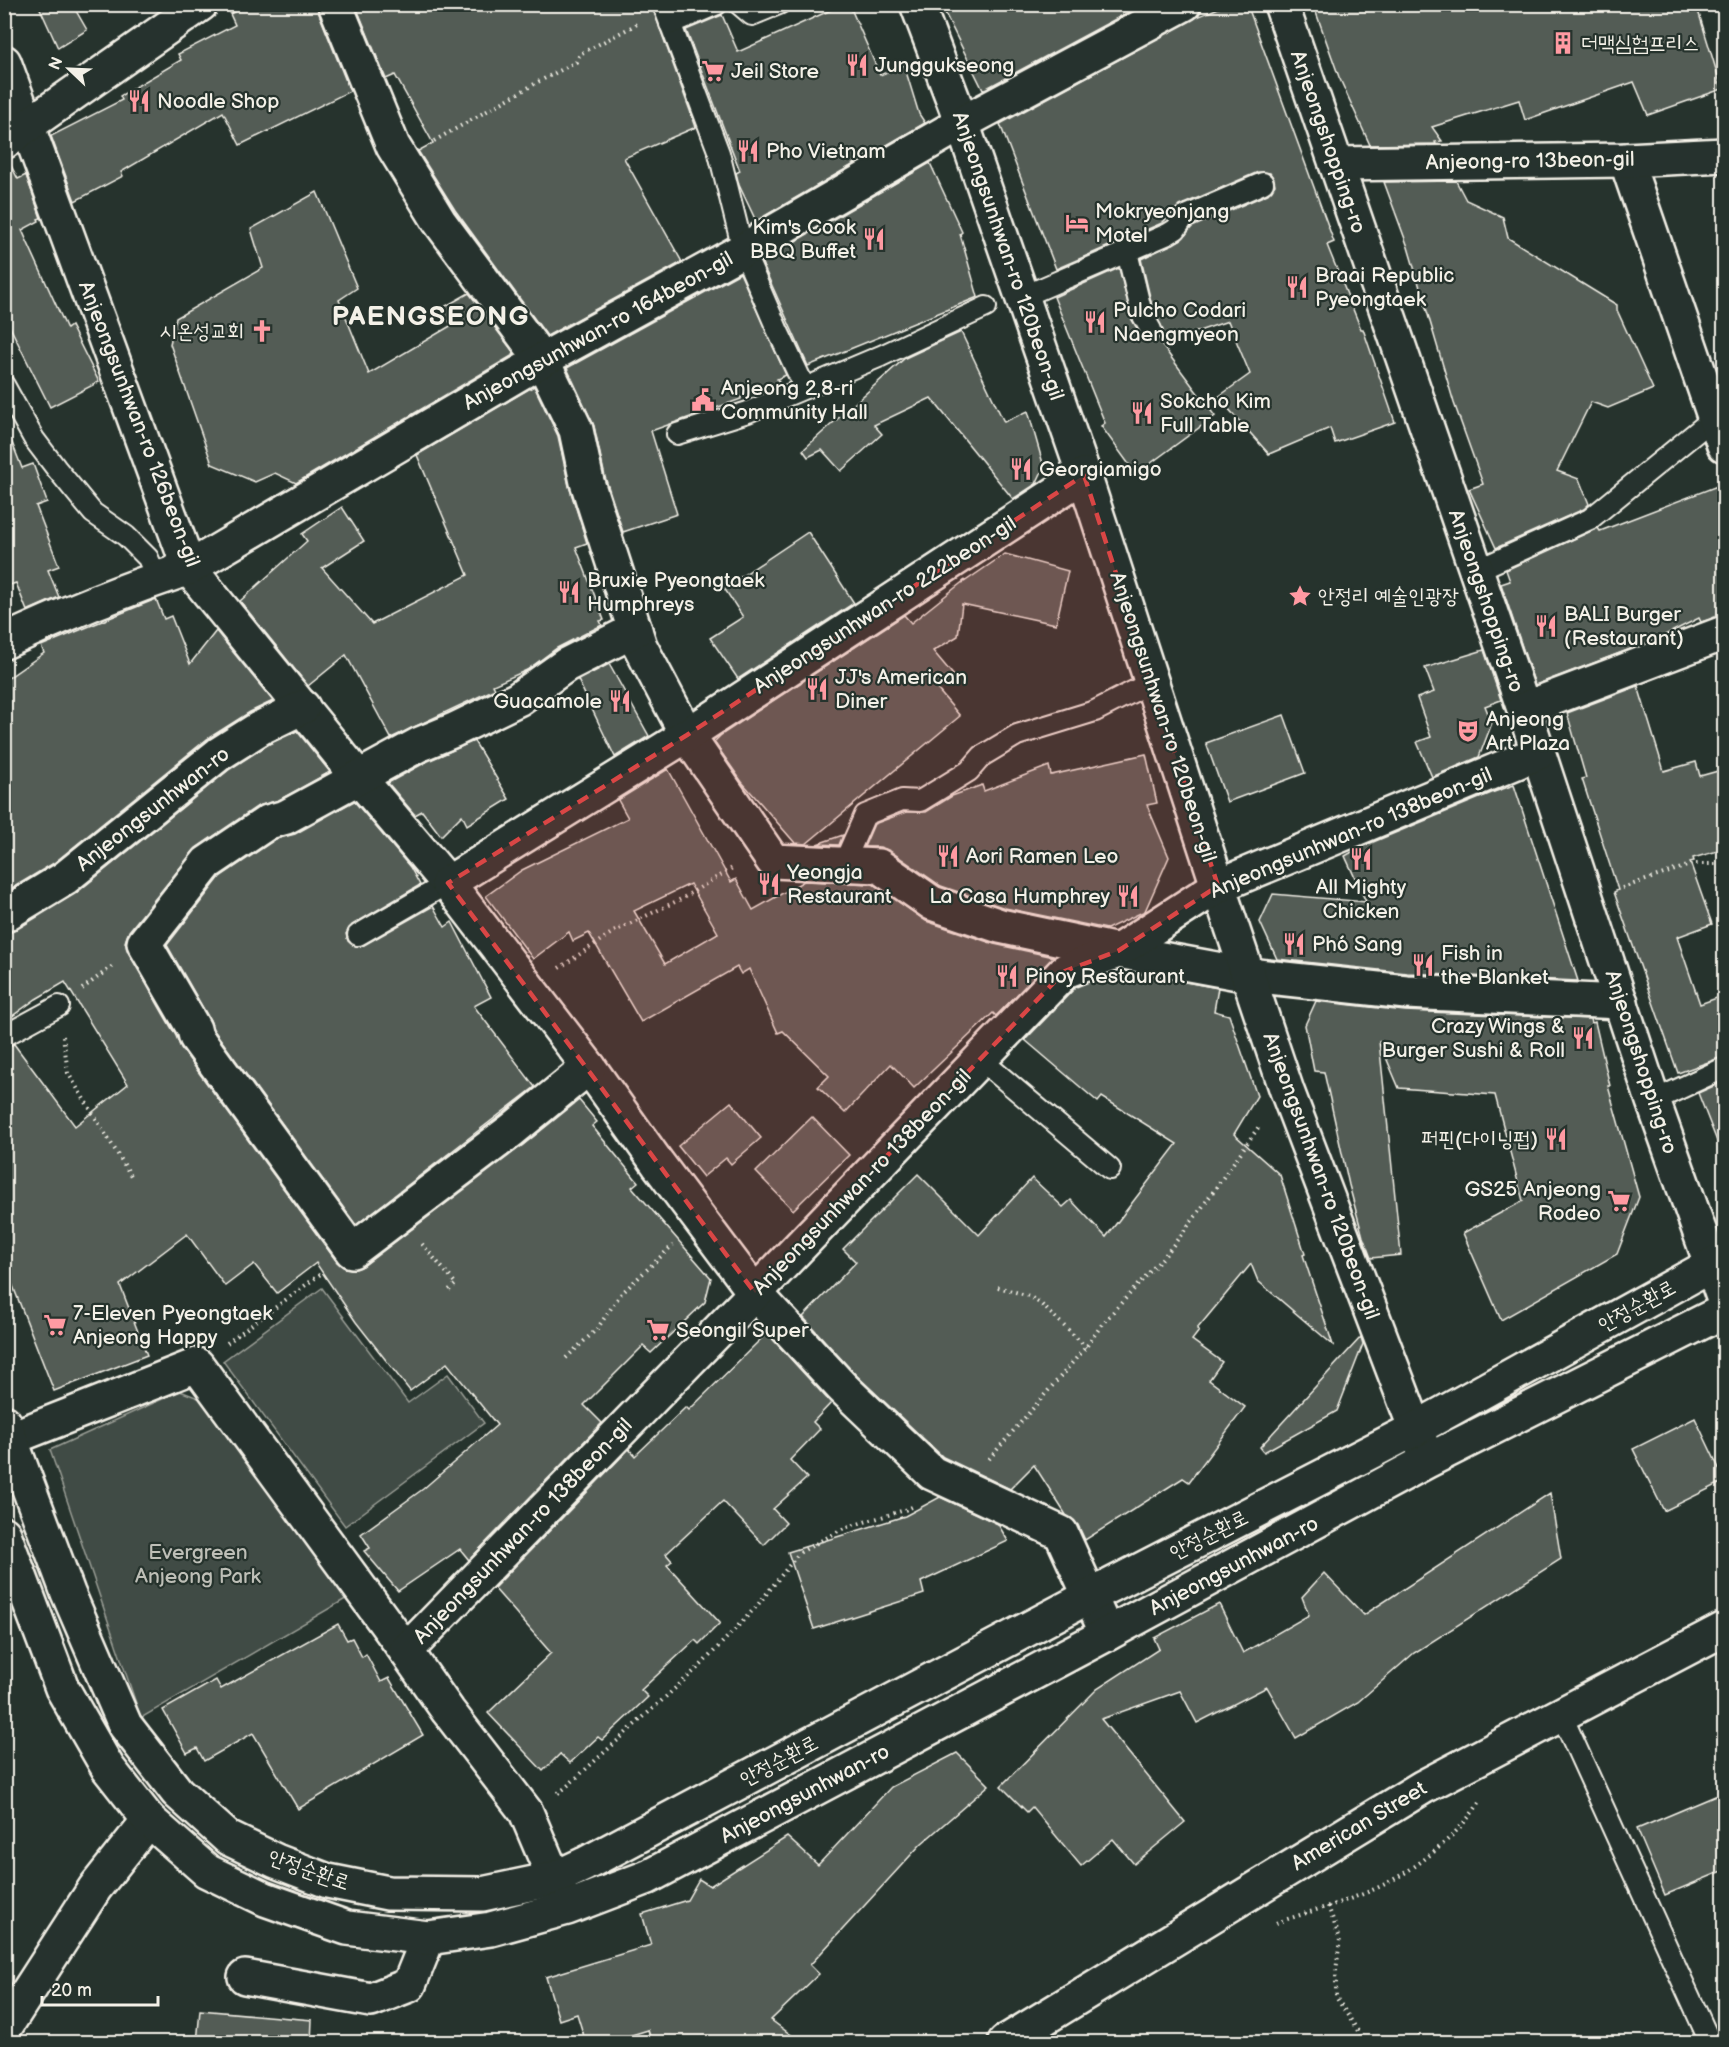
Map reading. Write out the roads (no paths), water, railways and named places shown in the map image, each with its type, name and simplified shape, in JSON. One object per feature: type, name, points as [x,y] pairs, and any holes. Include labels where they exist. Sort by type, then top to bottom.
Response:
[{"type":"street","points":[[17,134],[201,4]]},
{"type":"street","points":[[335,4],[393,146],[440,221],[542,360],[576,430],[587,482],[640,646],[687,735],[773,861],[879,866],[933,903],[1000,926],[1249,975],[1406,992],[1621,1002]]},
{"type":"street","name":"Anjeongsunhwan-ro 120beon-gil","points":[[917,4],[962,123],[1084,475],[1287,1091],[1427,1461]]},
{"type":"street","name":"Anjeongsunhwan-ro 164beon-gil","points":[[4,642],[48,621],[189,567],[542,360],[743,250],[962,123],[1184,4]]},
{"type":"street","name":"Anjeongshopping-ro","points":[[1281,4],[1524,709],[1653,1101],[1718,1262],[1725,1300]]},
{"type":"street","name":"Anjeongsunhwan-ro 126beon-gil","points":[[4,62],[17,134],[189,567],[359,778],[448,883],[589,1067],[755,1293],[842,1387],[932,1473],[1061,1533],[1107,1634]]},
{"type":"street","name":"Anjeong-ro 13beon-gil","points":[[1335,164],[1626,160],[1725,155]]},
{"type":"street","points":[[1626,160],[1721,424]]},
{"type":"street","name":"Anjeongsunhwan-ro 222beon-gil","points":[[687,735],[1084,475]]},
{"type":"street","points":[[589,1067],[512,1130],[352,1251],[196,1037],[194,1029],[144,943],[207,863],[268,822],[286,817],[420,744],[518,699],[566,664],[636,630]]},
{"type":"street","points":[[1524,709],[1725,633]]},
{"type":"street","name":"Anjeongsunhwan-ro","points":[[4,915],[65,878],[219,754],[260,728],[303,706]]},
{"type":"street","points":[[448,883],[687,735]]},
{"type":"street","name":"Anjeongsunhwan-ro 138beon-gil","points":[[567,1908],[526,1812],[448,1711],[406,1651],[1065,971],[1118,951],[1218,886],[1538,753]]},
{"type":"street","name":"안정순환로","points":[[6,1434],[68,1593],[125,1725],[177,1792],[228,1838],[276,1861],[328,1881],[388,1893],[482,1894],[553,1879],[585,1864],[1090,1596],[1415,1429],[1718,1262]]},
{"type":"street","name":"Anjeongsunhwan-ro","points":[[4,1534],[62,1688],[108,1768],[149,1820],[207,1871],[265,1899],[347,1928],[428,1938],[491,1929],[567,1908],[648,1877],[1107,1634],[1427,1461],[1725,1311]]},
{"type":"street","points":[[6,1434],[197,1365],[406,1651]]},
{"type":"street","name":"American Street","points":[[1005,2043],[1423,1787],[1725,1629]]},
{"type":"street","points":[[4,2029],[95,1888],[149,1820]]},
{"type":"street","points":[[245,1977],[371,2000],[409,1985],[428,1938]]},
{"type":"lane","points":[[717,4],[666,12],[719,153],[743,250],[805,388]]},
{"type":"lane","points":[[739,4],[752,15],[779,4]]},
{"type":"lane","points":[[1022,297],[1168,234],[1176,229],[1184,217],[1263,183]]},
{"type":"lane","points":[[1127,252],[1142,314],[1151,330]]},
{"type":"lane","points":[[677,434],[748,412],[881,356],[986,307]]},
{"type":"lane","points":[[4,385],[34,439],[56,468],[93,513],[126,536],[148,558],[157,579]]},
{"type":"lane","points":[[1475,570],[1590,519],[1721,424]]},
{"type":"lane","points":[[843,865],[865,815],[902,800],[920,801],[969,771],[982,756],[1017,735],[1095,711],[1140,688],[1153,687]]},
{"type":"lane","points":[[358,935],[448,883]]},
{"type":"lane","points":[[4,1036],[59,1006]]},
{"type":"lane","points":[[980,1059],[1110,1168]]},
{"type":"lane","points":[[1653,1101],[1725,1068]]},
{"type":"lane","points":[[1562,1714],[1710,2043]]},
{"type":"place","name":"더맥심험프리스","points":[[1563,43]]},
{"type":"place","name":"Junggukseong","points":[[857,65]]},
{"type":"place","name":"Jeil Store","points":[[713,71]]},
{"type":"place","name":"Noodle Shop","points":[[139,101]]},
{"type":"place","name":"Pho Vietnam","points":[[748,151]]},
{"type":"place","name":"Mokryeonjang Motel","points":[[1077,223]]},
{"type":"place","name":"Kim's Cook BBQ Buffet","points":[[874,239]]},
{"type":"place","name":"Braai Republic Pyeongtaek","points":[[1297,287]]},
{"type":"place","name":"Pulcho Codari Naengmyeon","points":[[1095,322]]},
{"type":"place","name":"시온성교회","points":[[262,331]]},
{"type":"place","name":"Anjeong 2,8-ri Community Hall","points":[[703,400]]},
{"type":"place","name":"Sokcho Kim Full Table","points":[[1142,413]]},
{"type":"place","name":"Georgiamigo","points":[[1021,469]]},
{"type":"place","name":"Bruxie Pyeongtaek Humphreys","points":[[569,592]]},
{"type":"place","name":"안정리 예술인광장","points":[[1300,596]]},
{"type":"place","name":"BALI Burger (Restaurant)","points":[[1546,626]]},
{"type":"place","name":"JJ's American Diner","points":[[817,689]]},
{"type":"place","name":"Guacamole","points":[[620,701]]},
{"type":"place","name":"Anjeong Art Plaza","points":[[1468,731]]},
{"type":"place","name":"Aori Ramen Leo","points":[[948,856]]},
{"type":"place","name":"All Mighty Chicken","points":[[1361,859]]},
{"type":"place","name":"Yeongja Restaurant","points":[[769,884]]},
{"type":"place","name":"La Casa Humphrey","points":[[1128,896]]},
{"type":"place","name":"Phó Sang","points":[[1294,944]]},
{"type":"place","name":"Fish in the Blanket","points":[[1423,965]]},
{"type":"place","name":"Pinoy Restaurant","points":[[1007,976]]},
{"type":"place","name":"Crazy Wings & Burger Sushi & Roll","points":[[1583,1038]]},
{"type":"place","name":"퍼핀(다이닝펍)","points":[[1556,1139]]},
{"type":"place","name":"GS25 Anjeong Rodeo","points":[[1619,1201]]},
{"type":"place","name":"7-Eleven Pyeongtaek Anjeong Happy","points":[[55,1325]]},
{"type":"place","name":"Seongil Super","points":[[658,1330]]},
{"type":"district","name":"PAENGSEONG","points":[[431,317]]},
{"type":"park label","name":"Evergreen Anjeong Park","points":[[198,1564]]}]
